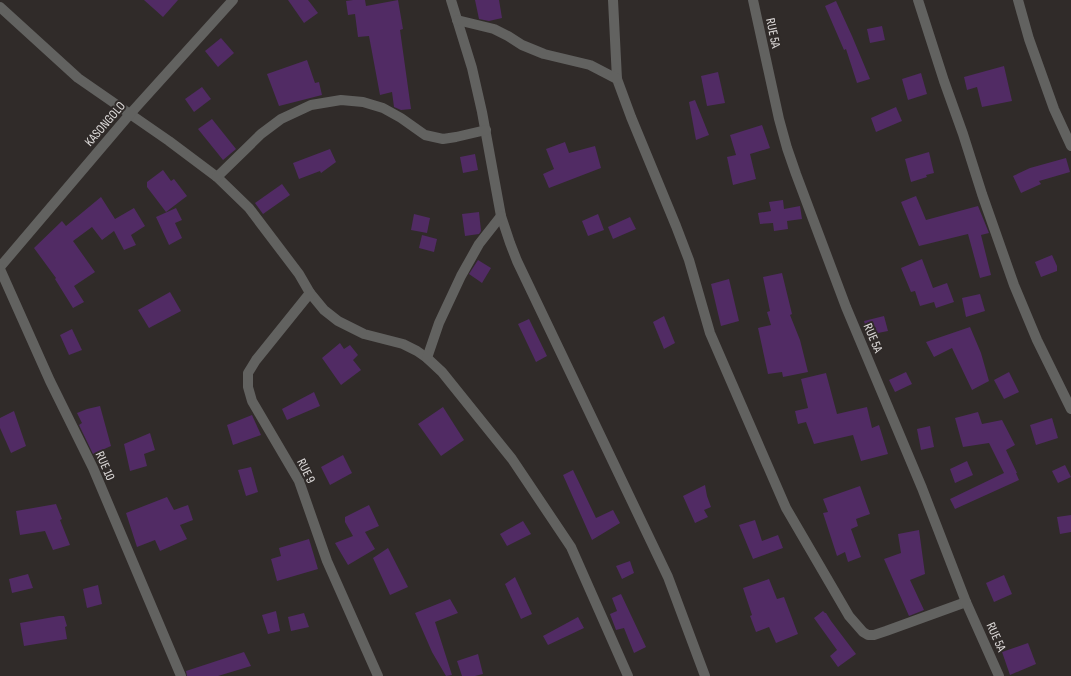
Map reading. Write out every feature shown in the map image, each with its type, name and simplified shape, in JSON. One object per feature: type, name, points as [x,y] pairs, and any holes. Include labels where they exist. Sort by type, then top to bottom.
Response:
[{"type":"street","name":"KASONGOLO","points":[[0,268],[130,114],[233,0]]},
{"type":"street","points":[[451,0],[472,68],[486,130],[501,216],[517,261],[668,577],[705,676]]},
{"type":"street","points":[[613,0],[617,79],[689,260],[710,333],[786,508],[849,616],[863,632],[868,635],[874,635],[966,602]]},
{"type":"street","name":"RUE 5A","points":[[753,0],[767,69],[786,148],[846,307],[922,488],[966,602],[999,676]]},
{"type":"street","points":[[918,0],[944,82],[1014,285],[1037,340],[1071,409]]},
{"type":"street","points":[[1018,0],[1029,39],[1054,109],[1071,146]]},
{"type":"street","points":[[0,7],[78,78],[169,141],[217,177],[249,208],[299,274],[310,293],[324,310],[338,321],[364,334],[403,344],[417,351],[442,372],[512,459],[571,547],[628,676]]},
{"type":"street","points":[[457,20],[494,29],[522,45],[544,54],[590,65],[617,79]]},
{"type":"street","points":[[217,177],[261,134],[281,119],[311,105],[341,100],[363,102],[383,108],[425,135],[443,139],[486,130]]},
{"type":"street","points":[[427,358],[439,323],[451,301],[461,276],[479,244],[501,216]]},
{"type":"street","name":"RUE 10","points":[[0,268],[50,381],[92,468],[181,676]]},
{"type":"street","name":"RUE 9","points":[[310,293],[256,360],[248,373],[248,387],[252,401],[299,481],[327,561],[378,676]]},
{"type":"building","points":[[144,0],[178,0],[163,17]]},
{"type":"building","points":[[288,0],[308,0],[318,13],[304,23]]},
{"type":"building","points":[[365,0],[366,6],[398,0],[403,29],[400,30],[411,109],[401,110],[394,107],[392,92],[380,95],[369,36],[358,37],[355,14],[348,15],[346,1]]},
{"type":"building","points":[[475,0],[499,0],[502,18],[489,21],[479,19]]},
{"type":"building","points":[[836,1],[870,79],[857,83],[846,49],[844,50],[825,6]]},
{"type":"building","points":[[882,26],[885,40],[870,43],[867,29]]},
{"type":"building","points":[[221,38],[234,53],[218,67],[205,51]]},
{"type":"building","points":[[307,60],[315,83],[319,82],[322,95],[279,106],[267,74]]},
{"type":"building","points":[[1004,66],[1012,101],[982,107],[977,87],[967,90],[964,77]]},
{"type":"building","points":[[718,72],[725,103],[707,106],[701,76]]},
{"type":"building","points":[[921,73],[927,94],[908,100],[902,79]]},
{"type":"building","points":[[202,87],[211,99],[194,112],[185,99]]},
{"type":"building","points":[[695,100],[709,135],[696,140],[689,102]]},
{"type":"building","points":[[896,107],[902,121],[876,132],[871,118]]},
{"type":"building","points":[[212,119],[236,149],[223,160],[198,129]]},
{"type":"building","points":[[762,125],[770,148],[750,154],[756,179],[733,185],[727,157],[736,155],[730,135]]},
{"type":"building","points":[[565,142],[569,153],[595,146],[601,168],[549,188],[543,174],[554,169],[546,149]]},
{"type":"building","points":[[330,149],[336,162],[321,173],[320,171],[299,179],[293,163]]},
{"type":"building","points":[[929,152],[934,173],[911,182],[905,159]]},
{"type":"building","points":[[475,154],[478,170],[463,173],[460,157]]},
{"type":"building","points":[[1066,158],[1070,172],[1039,181],[1041,184],[1021,193],[1013,176],[1030,168]]},
{"type":"building","points":[[163,170],[171,181],[174,179],[187,196],[166,212],[147,187],[147,182]]},
{"type":"building","points":[[282,184],[290,195],[263,214],[255,203]]},
{"type":"building","points":[[916,196],[926,220],[978,206],[989,233],[981,235],[991,275],[980,278],[968,234],[919,246],[901,202]]},
{"type":"building","points":[[101,197],[115,219],[134,208],[145,226],[131,235],[136,245],[124,250],[114,231],[102,240],[92,227],[73,241],[95,272],[74,286],[84,302],[73,308],[55,279],[56,278],[34,248],[62,221],[66,226]]},
{"type":"building","points":[[783,200],[784,209],[800,206],[802,219],[787,221],[788,229],[774,231],[773,223],[760,224],[758,213],[771,211],[769,202]]},
{"type":"building","points":[[176,208],[182,220],[175,223],[182,238],[169,245],[156,217]]},
{"type":"building","points":[[479,212],[481,231],[479,234],[465,236],[462,214]]},
{"type":"building","points":[[414,214],[430,218],[427,233],[411,230]]},
{"type":"building","points":[[598,214],[604,230],[588,236],[582,221]]},
{"type":"building","points":[[630,217],[636,229],[613,239],[608,227]]},
{"type":"building","points":[[422,235],[437,239],[434,252],[419,248]]},
{"type":"building","points":[[1052,255],[1057,266],[1057,271],[1041,277],[1035,262]]},
{"type":"building","points":[[922,259],[933,288],[947,283],[954,302],[936,308],[934,302],[920,306],[915,291],[911,292],[901,268]]},
{"type":"building","points":[[478,260],[491,268],[482,283],[469,274]]},
{"type":"building","points":[[782,273],[792,314],[790,315],[800,340],[808,372],[783,377],[782,372],[768,374],[758,328],[771,325],[767,312],[770,311],[763,277]]},
{"type":"building","points":[[729,279],[739,321],[721,326],[711,284]]},
{"type":"building","points":[[170,292],[181,311],[149,328],[138,310]]},
{"type":"building","points":[[980,294],[985,311],[966,317],[962,298]]},
{"type":"building","points":[[664,316],[675,343],[664,349],[653,322]]},
{"type":"building","points":[[884,316],[888,331],[868,335],[864,321]]},
{"type":"building","points":[[529,319],[547,356],[536,362],[518,324]]},
{"type":"building","points":[[970,327],[981,353],[989,381],[972,390],[952,348],[934,357],[926,342]]},
{"type":"building","points":[[72,329],[82,350],[69,355],[60,335]]},
{"type":"building","points":[[340,343],[344,349],[350,345],[358,355],[353,360],[361,370],[341,385],[322,358]]},
{"type":"building","points":[[906,372],[912,384],[895,392],[889,380]]},
{"type":"building","points":[[1009,372],[1019,392],[1004,399],[994,380]]},
{"type":"building","points":[[826,373],[837,414],[867,407],[872,428],[879,425],[888,454],[861,461],[853,435],[814,444],[806,422],[798,424],[795,411],[808,408],[801,379]]},
{"type":"building","points":[[314,392],[320,406],[287,420],[282,409]]},
{"type":"building","points":[[100,406],[111,446],[93,454],[79,425],[82,423],[77,413]]},
{"type":"building","points":[[443,407],[464,440],[441,456],[418,424]]},
{"type":"building","points":[[14,411],[26,446],[11,453],[0,428],[0,418]]},
{"type":"building","points":[[978,412],[982,424],[1002,420],[1015,445],[1006,450],[1019,480],[955,509],[950,499],[1004,473],[989,443],[963,447],[955,418]]},
{"type":"building","points":[[252,415],[261,435],[233,445],[227,425]]},
{"type":"building","points":[[1052,418],[1058,438],[1036,445],[1030,425]]},
{"type":"building","points":[[930,426],[934,447],[921,450],[917,429]]},
{"type":"building","points":[[150,433],[155,450],[144,454],[147,466],[130,471],[124,444]]},
{"type":"building","points":[[343,455],[352,473],[330,485],[321,467]]},
{"type":"building","points":[[967,461],[973,475],[955,483],[950,469]]},
{"type":"building","points":[[1065,465],[1071,477],[1058,483],[1052,471]]},
{"type":"building","points":[[251,467],[258,492],[246,496],[238,470]]},
{"type":"building","points":[[573,470],[596,518],[613,510],[620,523],[592,540],[563,475]]},
{"type":"building","points":[[705,485],[711,507],[704,510],[708,517],[695,523],[683,496]]},
{"type":"building","points":[[860,486],[870,514],[856,519],[858,526],[851,529],[861,557],[848,562],[845,552],[837,556],[823,513],[828,512],[823,499]]},
{"type":"building","points":[[167,497],[174,510],[188,505],[193,520],[180,525],[187,539],[160,551],[155,540],[137,547],[126,513]]},
{"type":"building","points":[[56,504],[62,519],[60,520],[70,545],[53,550],[45,531],[20,535],[16,511]]},
{"type":"building","points":[[369,505],[379,526],[365,532],[375,549],[348,565],[335,543],[353,536],[345,522],[345,517]]},
{"type":"building","points":[[1071,515],[1071,532],[1060,534],[1057,517]]},
{"type":"building","points":[[755,520],[762,541],[778,535],[783,548],[753,559],[739,525]]},
{"type":"building","points":[[523,521],[531,534],[507,546],[500,534]]},
{"type":"building","points":[[919,530],[925,574],[910,580],[924,610],[909,616],[884,559],[901,553],[898,534]]},
{"type":"building","points":[[309,539],[318,569],[277,581],[271,559],[281,556],[279,548]]},
{"type":"building","points":[[388,548],[408,587],[390,595],[373,558]]},
{"type":"building","points":[[630,561],[634,573],[622,579],[616,566]]},
{"type":"building","points":[[28,574],[33,588],[12,593],[9,579]]},
{"type":"building","points":[[1004,575],[1012,594],[994,602],[986,583]]},
{"type":"building","points":[[515,577],[532,614],[521,619],[505,584]]},
{"type":"building","points":[[769,579],[777,599],[784,597],[798,634],[776,643],[769,627],[756,632],[750,616],[752,615],[743,588]]},
{"type":"building","points":[[98,585],[102,604],[87,608],[83,589]]},
{"type":"building","points":[[621,594],[646,647],[634,653],[624,628],[616,630],[610,614],[617,611],[612,598]]},
{"type":"building","points":[[450,599],[458,613],[435,622],[452,675],[446,676],[432,652],[415,613]]},
{"type":"building","points":[[276,611],[280,631],[268,634],[262,615]]},
{"type":"building","points":[[823,611],[856,654],[838,667],[830,656],[837,650],[814,618]]},
{"type":"building","points":[[304,613],[309,627],[291,631],[288,617]]},
{"type":"building","points":[[64,616],[67,626],[65,627],[67,639],[24,646],[20,623]]},
{"type":"building","points":[[578,617],[584,628],[548,645],[543,636]]},
{"type":"building","points":[[1028,643],[1036,664],[1010,675],[1002,652]]},
{"type":"building","points":[[244,652],[251,666],[218,676],[187,676],[186,671]]},
{"type":"building","points":[[478,654],[483,674],[475,676],[462,676],[457,661]]}]
